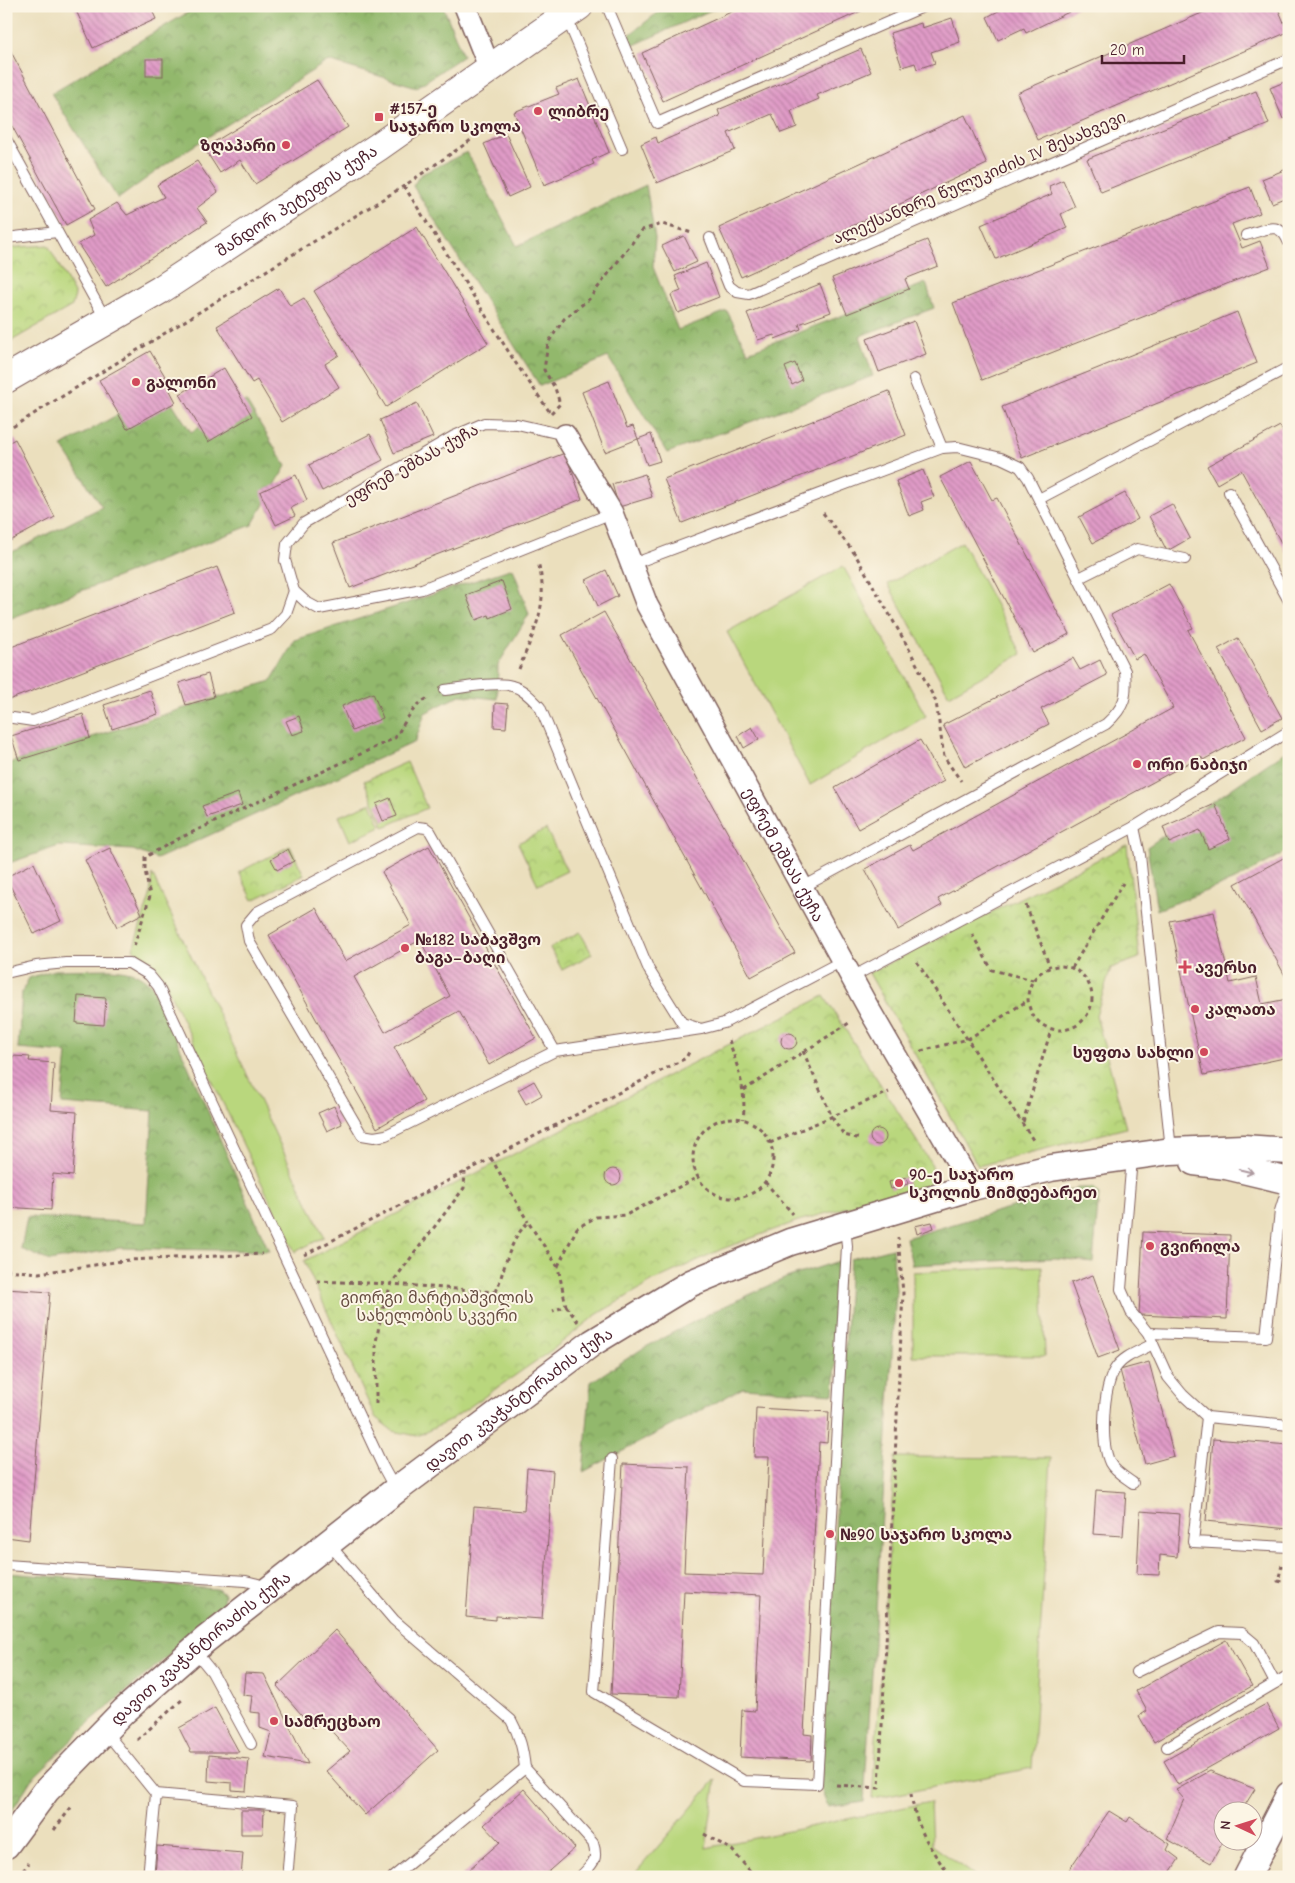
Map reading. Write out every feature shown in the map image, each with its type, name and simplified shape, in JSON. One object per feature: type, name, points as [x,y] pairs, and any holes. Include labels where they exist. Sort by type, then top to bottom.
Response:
[{"type":"main road","name":"შანდორ პეტეფის ქუჩა","points":[[6,379],[160,290],[353,163],[572,11]]},
{"type":"street","points":[[465,6],[490,69]]},
{"type":"street","name":"ეფრემ ეშბას ქუჩა","points":[[565,435],[612,513],[647,606],[870,1011],[972,1187]]},
{"type":"street","name":"დავით კვაჭანტირაძის ქუჩა","points":[[6,1845],[46,1791],[124,1710],[194,1650],[328,1542],[599,1339],[691,1283],[790,1242],[972,1187],[1051,1168],[1171,1152],[1243,1148],[1289,1151]]},
{"type":"street","name":"დავით კვაჭანტირაძის ქუჩა","points":[[1139,1156],[1226,1166],[1289,1182]]},
{"type":"street","points":[[1247,1877],[1289,1795]]},
{"type":"lane","points":[[607,6],[657,123],[925,6]]},
{"type":"lane","points":[[572,11],[622,149]]},
{"type":"lane","name":"ალექსანდრე წულუკიძის IV შესახვევი","points":[[710,238],[729,286],[737,292],[749,294],[1289,59]]},
{"type":"lane","points":[[6,139],[106,321]]},
{"type":"lane","points":[[1246,235],[1272,228],[1280,229],[1285,233],[1289,243]]},
{"type":"lane","points":[[6,238],[57,232]]},
{"type":"lane","points":[[1039,498],[1289,367]]},
{"type":"lane","points":[[914,379],[942,448]]},
{"type":"lane","name":"ეფრემ ეშბას ქუჩა","points":[[294,591],[286,560],[287,544],[304,523],[446,441],[484,424],[517,424],[565,435]]},
{"type":"lane","points":[[630,565],[942,448],[957,446],[978,451],[1001,458],[1020,467],[1039,498],[1125,671],[1125,697],[1118,713],[1106,724],[803,887]]},
{"type":"lane","points":[[1229,492],[1289,601]]},
{"type":"lane","points":[[6,717],[33,721],[272,629],[286,614],[294,591],[306,602],[319,609],[422,589],[612,513]]},
{"type":"lane","points":[[1079,578],[1137,549],[1184,559]]},
{"type":"lane","points":[[445,690],[498,684],[512,686],[529,695],[540,708],[649,970],[682,1023],[700,1030]]},
{"type":"lane","points":[[555,1051],[430,831],[426,828],[418,827],[257,912],[246,925],[249,940],[362,1135],[374,1137],[386,1134],[555,1051],[700,1030],[724,1023],[848,969],[907,947],[1134,827],[1289,731]]},
{"type":"lane","points":[[1134,827],[1140,855],[1171,1152]]},
{"type":"lane","points":[[6,973],[36,966],[66,963],[129,963],[149,975],[158,986],[366,1432],[396,1490]]},
{"type":"lane","points":[[1139,1156],[1121,1289],[1131,1312],[1148,1333],[1168,1377],[1183,1395],[1207,1417],[1289,1424]]},
{"type":"lane","points":[[1148,1333],[1266,1337],[1280,1211],[1289,1182]]},
{"type":"lane","points":[[612,1459],[594,1692],[744,1781],[817,1784],[847,1256],[845,1225]]},
{"type":"lane","points":[[1133,1484],[1110,1465],[1104,1441],[1104,1410],[1115,1369],[1125,1359],[1153,1344]]},
{"type":"lane","points":[[1207,1417],[1193,1542],[1289,1548]]},
{"type":"lane","points":[[328,1542],[394,1620],[511,1720],[520,1736],[526,1768],[593,1843],[596,1853],[594,1862],[580,1877]]},
{"type":"lane","points":[[6,1564],[246,1581],[258,1584],[264,1593]]},
{"type":"lane","points":[[1136,1672],[1219,1632],[1242,1633],[1254,1643],[1274,1683]]},
{"type":"lane","points":[[194,1650],[212,1672],[251,1744]]},
{"type":"lane","points":[[1167,1747],[1289,1675]]},
{"type":"lane","points":[[105,1730],[156,1794],[148,1877]]},
{"type":"lane","points":[[392,1877],[526,1768]]},
{"type":"lane","points":[[156,1794],[293,1806],[288,1868]]},
{"type":"path","points":[[6,431],[404,186],[471,140]]},
{"type":"path","points":[[404,186],[510,354],[550,413],[560,404],[555,388],[544,370],[548,343],[564,318],[590,299],[642,230],[662,224],[710,238]]},
{"type":"path","points":[[810,497],[856,554],[908,646],[936,702],[944,757],[972,795]]},
{"type":"path","points":[[512,686],[542,609],[543,585],[538,563],[529,546]]},
{"type":"path","points":[[129,963],[150,896],[145,870],[146,857],[180,838],[395,738],[408,716],[422,701],[445,690]]},
{"type":"path","points":[[1072,968],[1140,855]]},
{"type":"path","points":[[1019,888],[1050,967]]},
{"type":"path","points":[[963,918],[992,970],[1034,980]]},
{"type":"path","points":[[907,947],[1051,1168]]},
{"type":"path","points":[[1050,967],[1072,968],[1087,980],[1091,989],[1092,1000],[1090,1009],[1085,1018],[1072,1028],[1051,1030],[1036,1020],[1030,1011],[1029,990],[1041,972],[1050,967]]},
{"type":"path","points":[[898,1058],[968,1038],[1028,1000]]},
{"type":"path","points":[[744,1090],[803,1051],[870,1011]]},
{"type":"path","points":[[724,1023],[744,1090],[745,1105],[743,1119]]},
{"type":"path","points":[[6,1270],[39,1273],[129,1260],[208,1255],[285,1259],[465,1172],[686,1058],[700,1030]]},
{"type":"path","points":[[1022,1123],[1051,1030]]},
{"type":"path","points":[[803,1051],[832,1117],[844,1135],[861,1139]]},
{"type":"path","points":[[770,1144],[912,1083]]},
{"type":"path","points":[[729,1118],[743,1119],[754,1124],[764,1132],[770,1144],[773,1156],[771,1170],[766,1182],[756,1191],[743,1197],[730,1198],[717,1195],[706,1188],[698,1177],[694,1165],[694,1152],[698,1139],[706,1129],[717,1121],[729,1118]]},
{"type":"path","points":[[491,1158],[528,1222],[558,1267],[566,1306],[553,1311]]},
{"type":"path","points":[[366,1432],[376,1403],[376,1342],[381,1315],[391,1284],[464,1188],[465,1172]]},
{"type":"path","points":[[558,1267],[577,1228],[596,1217],[626,1214],[698,1177]]},
{"type":"path","points":[[766,1182],[812,1236]]},
{"type":"path","points":[[817,1784],[879,1788],[903,1293],[896,1210]]},
{"type":"path","points":[[496,1292],[508,1255],[520,1230],[528,1222]]},
{"type":"path","points":[[296,1280],[391,1284],[496,1292],[508,1304]]},
{"type":"path","points":[[1278,1581],[1289,1584]]},
{"type":"path","points":[[123,1753],[212,1672]]},
{"type":"path","points":[[911,1794],[914,1814],[930,1849],[951,1877]]},
{"type":"path","points":[[53,1831],[77,1800]]},
{"type":"path","points":[[704,1834],[732,1850],[750,1871],[749,1877]]},
{"type":"path","points":[[18,1877],[30,1861]]},
{"type":"green space","points":[[199,6],[443,6],[463,56],[417,87],[328,61],[176,157],[118,199],[51,93]]},
{"type":"green space","points":[[666,6],[720,6],[632,46],[628,36]]},
{"type":"green space","points":[[467,152],[517,246],[646,185],[655,238],[653,267],[678,330],[727,311],[748,352],[926,283],[934,308],[860,336],[873,376],[667,453],[608,357],[540,386],[413,186],[420,175]]},
{"type":"green space","points":[[48,245],[75,295],[72,306],[6,344],[6,248]]},
{"type":"green space","points":[[163,389],[191,432],[246,401],[286,466],[252,525],[6,620],[6,555],[102,507],[62,446]]},
{"type":"green space","points":[[962,542],[1022,654],[949,695],[888,584]]},
{"type":"green space","points":[[843,566],[926,716],[810,785],[727,632]]},
{"type":"green space","points":[[513,568],[529,614],[498,665],[497,699],[460,695],[425,713],[415,742],[157,859],[133,850],[59,846],[6,864],[6,764],[271,681],[295,640]]},
{"type":"green space","points":[[1289,749],[1289,850],[1237,879],[1157,910],[1147,847]]},
{"type":"green space","points":[[407,762],[427,808],[384,827],[364,781]]},
{"type":"green space","points":[[371,803],[381,827],[350,841],[339,816]]},
{"type":"green space","points":[[546,829],[567,871],[538,885],[518,843]]},
{"type":"green space","points":[[1127,845],[1139,958],[1111,968],[1096,1015],[1126,1128],[978,1166],[869,973]]},
{"type":"green space","points":[[290,846],[304,875],[253,900],[239,872]]},
{"type":"green space","points":[[152,874],[324,1237],[295,1252],[159,971],[133,949],[150,896]]},
{"type":"green space","points":[[580,932],[592,954],[562,970],[550,948]]},
{"type":"green space","points":[[110,969],[139,975],[154,988],[269,1251],[120,1248],[50,1261],[21,1249],[27,1217],[146,1223],[153,1111],[62,1104],[67,1053],[18,1049],[22,992],[29,978],[54,970]]},
{"type":"green space","name":"გიორგი მარტიაშვილის სახელობის სკვერი","points":[[824,996],[932,1165],[934,1184],[798,1221],[722,1249],[653,1281],[596,1315],[552,1350],[449,1421],[417,1436],[393,1431],[375,1417],[304,1261]]},
{"type":"green space","points":[[1077,1188],[1094,1188],[1099,1194],[1093,1262],[1056,1258],[912,1265],[906,1238]]},
{"type":"green space","points":[[892,1248],[896,1290],[864,1802],[828,1807],[821,1788],[850,1259]]},
{"type":"green space","points":[[842,1260],[834,1394],[743,1388],[583,1472],[591,1382],[642,1349],[716,1310],[786,1278]]},
{"type":"green space","points":[[1042,1266],[1045,1356],[913,1356],[913,1272]]},
{"type":"green space","points":[[895,1457],[1051,1458],[1032,1768],[872,1799]]},
{"type":"green space","points":[[6,1573],[217,1589],[224,1594],[218,1614],[92,1720],[31,1780],[6,1820]]},
{"type":"green space","points":[[716,1779],[706,1848],[930,1802],[932,1845],[977,1877],[632,1877]]},
{"type":"building","points":[[74,6],[150,6],[156,19],[93,48]]},
{"type":"building","points":[[744,6],[872,6],[663,101],[642,53]]},
{"type":"building","points":[[1008,6],[1076,6],[1077,8],[1026,33],[1024,28],[998,40],[987,17]]},
{"type":"building","points":[[1218,6],[1277,6],[1288,32],[1038,140],[1017,93]]},
{"type":"building","points":[[952,18],[960,42],[931,52],[935,63],[917,69],[915,63],[902,67],[890,33],[921,23],[922,28]]},
{"type":"building","points":[[9,48],[95,209],[66,225],[6,115],[6,49]]},
{"type":"building","points":[[861,49],[871,72],[817,95],[819,99],[791,111],[797,127],[781,133],[772,114],[728,133],[735,150],[657,183],[641,144],[656,137],[658,143],[720,116],[718,110]]},
{"type":"building","points":[[146,59],[163,59],[163,76],[146,76]]},
{"type":"building","points":[[579,79],[609,152],[592,160],[594,164],[544,185],[514,112],[559,94],[556,88]]},
{"type":"building","points":[[317,80],[348,127],[255,184],[240,160],[220,173],[204,148]]},
{"type":"building","points":[[1289,80],[1289,117],[1283,119],[1270,88]]},
{"type":"building","points":[[1256,91],[1269,124],[1101,192],[1087,159]]},
{"type":"building","points":[[965,115],[987,164],[741,277],[719,228]]},
{"type":"building","points":[[506,134],[530,187],[508,197],[484,144]]},
{"type":"building","points":[[197,161],[218,192],[197,208],[207,222],[106,287],[78,244],[94,235],[88,220],[117,203],[127,215],[164,197],[157,185]]},
{"type":"building","points":[[1289,168],[1289,196],[1272,203],[1262,179]]},
{"type":"building","points":[[1063,180],[1075,207],[1061,214],[1067,228],[996,259],[981,225],[1052,194],[1049,186]]},
{"type":"building","points":[[1250,187],[1260,213],[1232,224],[1242,248],[1260,241],[1270,267],[982,380],[953,303]]},
{"type":"building","points":[[417,227],[488,343],[386,407],[314,291]]},
{"type":"building","points":[[684,236],[697,262],[675,272],[662,246]]},
{"type":"building","points":[[927,240],[938,266],[905,279],[909,289],[847,314],[832,278]]},
{"type":"building","points":[[706,263],[719,297],[678,313],[671,295],[681,291],[675,276]]},
{"type":"building","points":[[820,284],[831,312],[799,324],[801,329],[775,339],[774,335],[758,340],[747,313]]},
{"type":"building","points":[[279,288],[290,306],[304,298],[339,355],[325,364],[339,387],[282,422],[257,380],[252,383],[217,326]]},
{"type":"building","points":[[1237,312],[1257,363],[1022,458],[1002,407]]},
{"type":"building","points":[[914,321],[926,354],[879,372],[867,339]]},
{"type":"building","points":[[150,351],[169,383],[167,385],[176,402],[127,429],[99,380]]},
{"type":"building","points":[[795,363],[802,380],[792,385],[785,367]]},
{"type":"building","points":[[224,368],[252,416],[208,442],[180,394]]},
{"type":"building","points":[[609,381],[627,428],[633,426],[638,439],[605,452],[582,392]]},
{"type":"building","points":[[889,391],[906,435],[682,523],[664,479]]},
{"type":"building","points":[[417,403],[433,437],[394,453],[380,420]]},
{"type":"building","points":[[1280,426],[1289,443],[1289,557],[1241,470],[1217,484],[1207,466]]},
{"type":"building","points":[[370,434],[383,460],[322,491],[309,465]]},
{"type":"building","points":[[651,434],[660,461],[647,465],[638,439]]},
{"type":"building","points":[[15,439],[55,517],[6,543],[6,444]]},
{"type":"building","points":[[565,453],[582,499],[350,588],[333,543]]},
{"type":"building","points":[[971,461],[992,500],[997,498],[1069,634],[1033,653],[940,477]]},
{"type":"building","points":[[923,470],[934,497],[921,502],[924,510],[909,516],[896,481]]},
{"type":"building","points":[[645,474],[652,497],[619,507],[612,484]]},
{"type":"building","points":[[296,475],[307,500],[291,508],[295,516],[276,525],[260,492]]},
{"type":"building","points":[[1125,493],[1138,519],[1093,543],[1079,517]]},
{"type":"building","points":[[1172,504],[1190,538],[1167,551],[1149,516]]},
{"type":"building","points":[[217,567],[235,612],[6,701],[6,649]]},
{"type":"building","points":[[606,570],[618,596],[598,606],[586,580]]},
{"type":"building","points":[[502,581],[512,609],[490,618],[489,615],[476,620],[466,595]]},
{"type":"building","points":[[1169,584],[1193,628],[1188,630],[1246,737],[1203,760],[1201,756],[938,899],[942,905],[898,930],[865,869],[910,845],[913,850],[1173,708],[1144,654],[1135,659],[1111,615]]},
{"type":"building","points":[[604,612],[795,953],[751,977],[562,635]]},
{"type":"building","points":[[1238,638],[1282,718],[1262,729],[1218,649]]},
{"type":"building","points":[[1073,658],[1080,670],[1100,660],[1107,675],[1041,709],[1049,724],[965,767],[943,725]]},
{"type":"building","points":[[208,674],[214,697],[186,705],[179,683]]},
{"type":"building","points":[[150,690],[158,714],[112,729],[104,705]]},
{"type":"building","points":[[373,693],[383,718],[352,731],[342,706]]},
{"type":"building","points":[[495,703],[508,704],[506,728],[494,727]]},
{"type":"building","points":[[83,714],[90,738],[19,760],[11,736]]},
{"type":"building","points":[[299,716],[304,731],[292,735],[286,721]]},
{"type":"building","points":[[752,727],[759,739],[744,748],[738,736]]},
{"type":"building","points":[[920,740],[944,781],[858,829],[835,788]]},
{"type":"building","points":[[238,793],[242,805],[207,817],[202,806]]},
{"type":"building","points":[[390,798],[397,816],[383,821],[376,804]]},
{"type":"building","points":[[1215,804],[1230,839],[1208,849],[1200,830],[1169,843],[1163,827]]},
{"type":"building","points":[[429,846],[536,1038],[489,1065],[459,1011],[394,1047],[424,1101],[377,1128],[269,935],[316,908],[345,961],[411,925],[382,872]],"holes":[[[420,940],[450,996],[385,1032],[354,977]]]},
{"type":"building","points":[[110,848],[142,914],[117,927],[85,860]]},
{"type":"building","points":[[288,849],[294,861],[277,870],[271,859]]},
{"type":"building","points":[[1289,855],[1289,983],[1235,884]]},
{"type":"building","points":[[34,863],[61,921],[34,934],[6,877]]},
{"type":"building","points":[[1214,912],[1230,983],[1256,977],[1262,1004],[1287,999],[1289,1007],[1289,1057],[1204,1075],[1170,921]]},
{"type":"building","points":[[78,996],[106,998],[104,1025],[76,1023]]},
{"type":"building","points":[[789,1033],[795,1035],[797,1041],[795,1047],[789,1049],[783,1047],[781,1041],[783,1035]]},
{"type":"building","points":[[13,1056],[30,1057],[29,1061],[54,1063],[51,1110],[77,1112],[73,1176],[53,1174],[51,1210],[6,1207],[6,1079],[11,1079]]},
{"type":"building","points":[[534,1081],[542,1095],[526,1104],[518,1090]]},
{"type":"building","points":[[334,1106],[342,1124],[327,1131],[318,1113]]},
{"type":"building","points":[[878,1129],[884,1131],[886,1137],[884,1143],[878,1145],[872,1143],[870,1137],[872,1131]]},
{"type":"building","points":[[613,1169],[619,1171],[621,1177],[619,1183],[613,1185],[607,1183],[605,1177],[607,1171]]},
{"type":"building","name":"90-ე საჯარო სკოლის მიმდებარეთ","points":[[906,1177],[908,1184],[891,1189],[889,1182]]},
{"type":"building","name":"90-ე საჯარო სკოლის მიმდებარეთ","points":[[932,1222],[934,1228],[917,1234],[915,1226]]},
{"type":"building","points":[[1143,1232],[1230,1235],[1227,1319],[1139,1315]]},
{"type":"building","points":[[1093,1275],[1120,1350],[1098,1358],[1071,1283]]},
{"type":"building","points":[[6,1289],[50,1292],[29,1540],[6,1537]]},
{"type":"building","points":[[1149,1362],[1174,1456],[1145,1464],[1120,1370]]},
{"type":"building","points":[[756,1408],[829,1412],[827,1443],[819,1442],[804,1734],[812,1735],[811,1761],[740,1757],[742,1710],[755,1711],[761,1595],[684,1591],[679,1697],[611,1694],[623,1464],[689,1467],[684,1572],[763,1575],[769,1457],[754,1457]]},
{"type":"building","points":[[1213,1439],[1289,1445],[1289,1529],[1206,1521]]},
{"type":"building","points":[[527,1468],[553,1471],[542,1619],[496,1616],[496,1620],[466,1617],[474,1507],[524,1511]]},
{"type":"building","points":[[1096,1490],[1126,1492],[1123,1536],[1093,1534]]},
{"type":"building","points":[[1140,1511],[1180,1514],[1177,1557],[1160,1555],[1159,1575],[1137,1574]]},
{"type":"building","points":[[335,1630],[438,1750],[365,1815],[326,1771],[350,1751],[321,1720],[313,1728],[277,1686]]},
{"type":"building","points":[[1226,1640],[1252,1686],[1154,1742],[1139,1716],[1147,1711],[1136,1691]]},
{"type":"building","name":"სამრეცხაო","points":[[245,1673],[264,1674],[308,1764],[265,1757],[271,1732],[260,1728],[260,1713],[250,1712],[252,1696],[243,1695]]},
{"type":"building","points":[[1266,1704],[1279,1728],[1178,1785],[1164,1761]]},
{"type":"building","points":[[215,1708],[239,1752],[191,1752],[179,1728]]},
{"type":"building","points":[[209,1755],[249,1759],[246,1791],[232,1790],[232,1783],[208,1781]]},
{"type":"building","points":[[1210,1771],[1255,1789],[1248,1800],[1212,1800],[1212,1850],[1218,1850],[1211,1863],[1167,1839],[1184,1799],[1176,1790]]},
{"type":"building","points":[[524,1789],[575,1848],[542,1877],[460,1877],[500,1842],[484,1825]]},
{"type":"building","points":[[241,1810],[264,1810],[263,1834],[241,1834]]},
{"type":"building","points":[[1109,1811],[1127,1822],[1130,1817],[1170,1844],[1167,1850],[1179,1859],[1167,1877],[1064,1877]]},
{"type":"building","points":[[157,1846],[243,1853],[241,1877],[155,1877]]},
{"type":"place","name":"ლიბრე","points":[[538,111]]},
{"type":"place","name":"#157-ე საჯარო სკოლა","points":[[379,117]]},
{"type":"place","name":"ზღაპარი","points":[[286,145]]},
{"type":"place","name":"გალონი","points":[[136,382]]},
{"type":"place","name":"ორი ნაბიჯი","points":[[1137,764]]},
{"type":"place","name":"№182 საბავშვო ბაგა–ბაღი","points":[[405,948]]},
{"type":"place","name":"ავერსი","points":[[1185,967]]},
{"type":"place","name":"კალათა","points":[[1195,1009]]},
{"type":"place","name":"სუფთა სახლი","points":[[1204,1052]]},
{"type":"place","name":"90-ე საჯარო სკოლის მიმდებარეთ","points":[[899,1183]]},
{"type":"place","name":"გვირილა","points":[[1150,1246]]},
{"type":"place","name":"№90 საჯარო სკოლა","points":[[830,1534]]},
{"type":"place","name":"სამრეცხაო","points":[[274,1721]]}]
